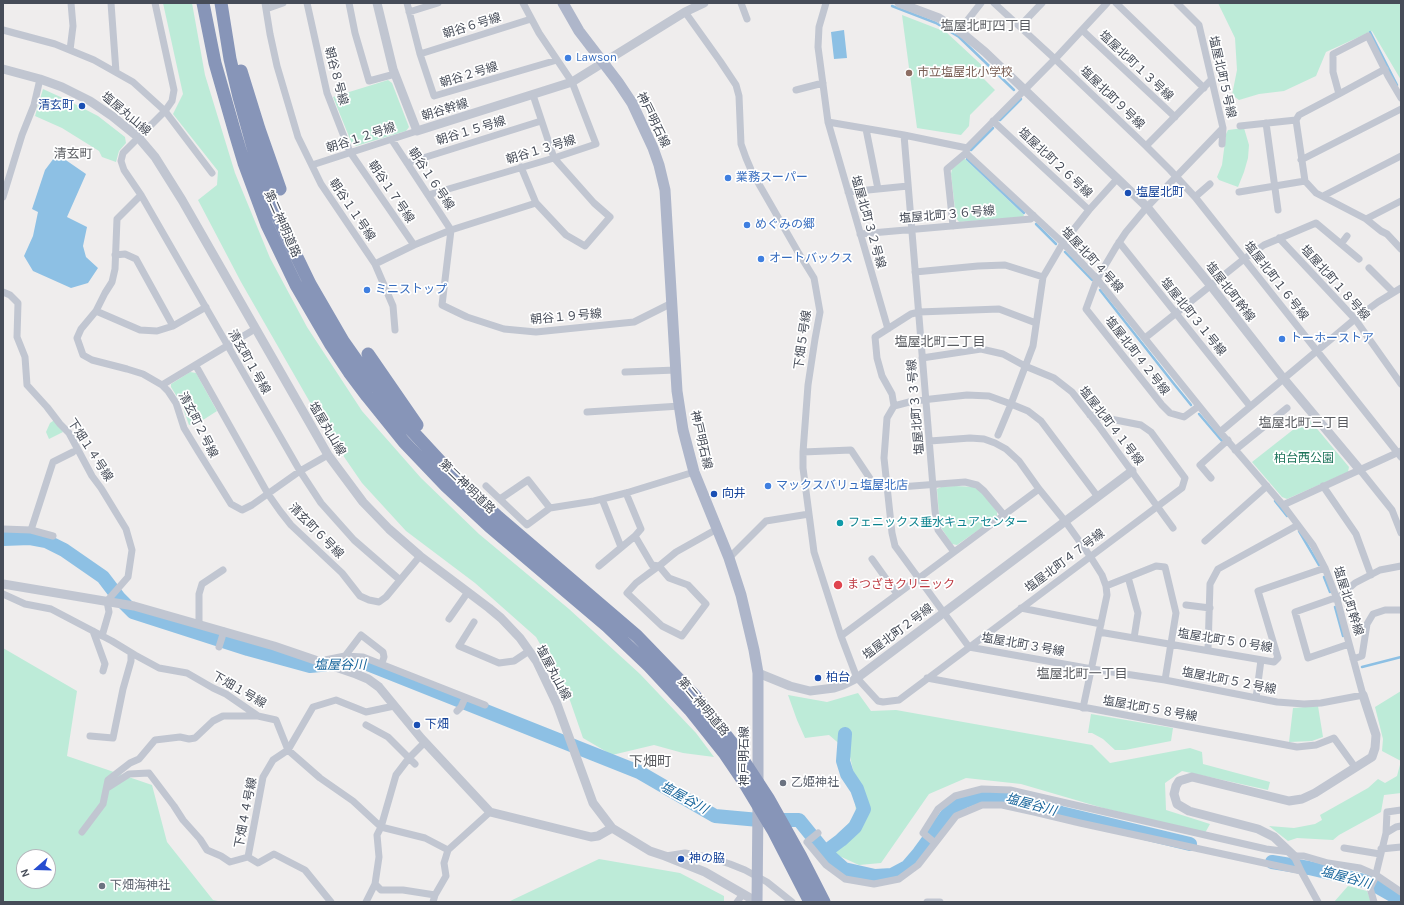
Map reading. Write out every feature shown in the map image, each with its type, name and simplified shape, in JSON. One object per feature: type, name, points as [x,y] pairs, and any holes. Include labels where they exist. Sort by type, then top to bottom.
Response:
[{"type":"highway","name":"第二神明道路","points":[[203,3],[215,63],[234,133],[267,225],[296,285],[331,345],[349,372],[385,419],[424,464],[462,501],[607,626],[655,672],[690,710],[725,754],[760,807],[810,902]]},
{"type":"highway","name":"第二神明道路","points":[[211,3],[220,61],[234,133]]},
{"type":"highway","name":"第二神明道路","points":[[221,3],[230,59],[239,97],[258,162],[280,222],[310,284],[343,341],[393,409],[450,472],[498,517],[637,636],[679,677],[732,743],[768,798],[824,902]]},
{"type":"highway","points":[[226,3],[245,84],[280,190]]},
{"type":"highway","points":[[368,354],[408,413],[427,437],[498,517]]},
{"type":"main road","name":"神戸明石線","points":[[563,3],[579,31],[632,103],[653,148],[665,190],[676,370],[683,430],[694,472],[729,558],[741,595],[758,673],[757,902]]},
{"type":"street","points":[[70,50],[73,26],[71,3]]},
{"type":"street","points":[[111,3],[116,72]]},
{"type":"street","points":[[138,137],[165,111],[172,101],[174,90],[155,3]]},
{"type":"street","points":[[265,6],[283,3]]},
{"type":"street","name":"朝谷８号線","points":[[307,3],[327,93],[350,152]]},
{"type":"street","points":[[349,3],[355,33],[369,81],[395,74]]},
{"type":"street","name":"朝谷幹線","points":[[377,3],[395,74],[417,131],[572,82],[603,62]]},
{"type":"street","name":"朝谷２号線","points":[[407,3],[420,54],[434,96],[557,60]]},
{"type":"street","points":[[409,12],[438,3]]},
{"type":"street","points":[[523,3],[531,19],[572,82]]},
{"type":"street","points":[[603,62],[685,12],[704,3]]},
{"type":"street","points":[[741,3],[747,19]]},
{"type":"street","name":"塩屋北町３２号線","points":[[826,3],[819,27],[818,47],[828,122],[888,329]]},
{"type":"street","name":"塩屋北町幹線","points":[[899,3],[939,18],[959,31],[985,52],[1147,207],[1283,378],[1360,470]]},
{"type":"street","points":[[959,31],[981,3]]},
{"type":"street","name":"塩屋北町９号線","points":[[994,3],[1146,146],[1211,80]]},
{"type":"street","points":[[1020,26],[1042,3]]},
{"type":"street","points":[[953,226],[947,169],[1055,59],[1107,3]]},
{"type":"street","points":[[1116,3],[1204,88]]},
{"type":"street","name":"塩屋北町５号線","points":[[1097,279],[1119,242],[1147,207],[1223,128],[1199,25],[1177,3]]},
{"type":"street","name":"朝谷１１号線","points":[[265,6],[270,34],[298,137],[321,184],[375,264],[392,306],[396,330]]},
{"type":"street","name":"下畑５号線","points":[[685,12],[736,85],[739,96],[742,144],[752,172],[814,278],[820,312],[808,385],[803,468],[814,552],[841,636],[857,678]]},
{"type":"street","name":"朝谷６号線","points":[[420,54],[531,19]]},
{"type":"street","points":[[3,30],[56,44],[94,60],[133,82],[165,111],[212,173]]},
{"type":"street","name":"塩屋北町１３号線","points":[[1082,30],[1174,117]]},
{"type":"street","points":[[1339,94],[1333,72],[1333,54],[1368,36],[1401,98]]},
{"type":"street","name":"塩屋丸山線","points":[[3,69],[40,79],[72,91],[90,101],[138,137],[155,157],[182,200],[328,455],[363,502],[420,556],[501,618],[520,638],[537,662],[557,704],[593,803],[612,828],[650,851],[705,872],[757,902]]},
{"type":"street","points":[[1385,69],[1299,115],[1296,120],[1305,181],[1316,192],[1366,218],[1381,231],[1387,234],[1401,249]]},
{"type":"street","points":[[3,197],[22,135],[34,105],[40,79]]},
{"type":"street","name":"朝谷１３号線","points":[[428,195],[596,144],[572,82]]},
{"type":"street","points":[[796,90],[823,83]]},
{"type":"street","points":[[521,167],[536,203],[566,235],[585,246],[610,217],[594,203],[554,158],[533,95]]},
{"type":"street","points":[[1301,160],[1401,109]]},
{"type":"street","points":[[1240,126],[1296,120]]},
{"type":"street","name":"朝谷１５号線","points":[[407,163],[541,121]]},
{"type":"street","name":"塩屋北町２６号線","points":[[993,121],[1089,210],[1063,243],[1043,277]]},
{"type":"street","points":[[828,122],[904,135],[966,150]]},
{"type":"street","points":[[1266,123],[1278,210]]},
{"type":"street","points":[[1222,144],[1223,128]]},
{"type":"street","points":[[866,129],[878,189]]},
{"type":"street","name":"朝谷１２号線","points":[[312,165],[417,131]]},
{"type":"street","name":"塩屋北町３３号線","points":[[904,135],[938,530],[954,552]]},
{"type":"street","name":"清玄町１号線","points":[[138,137],[123,153],[121,161],[124,170],[141,195],[300,471],[321,503],[354,540],[400,580]]},
{"type":"street","name":"朝谷１６号線","points":[[392,140],[451,230]]},
{"type":"street","name":"塩屋北町１６号線","points":[[1146,146],[1195,197],[1317,352],[1400,453]]},
{"type":"street","name":"塩屋北町４号線","points":[[966,150],[1063,243],[1097,279],[1220,432],[1283,505]]},
{"type":"street","name":"朝谷１７号線","points":[[350,152],[414,245]]},
{"type":"street","points":[[1323,196],[1401,156]]},
{"type":"street","points":[[1089,210],[1117,179]]},
{"type":"street","points":[[1239,192],[1305,181]]},
{"type":"street","points":[[1195,197],[1210,184]]},
{"type":"street","points":[[848,192],[908,186]]},
{"type":"street","name":"清玄町２号線","points":[[141,195],[117,219],[115,269],[112,282],[96,311],[81,330],[77,338],[83,354],[92,360],[127,368],[143,374],[162,385],[168,391],[176,404],[188,434],[230,504],[242,510],[252,505],[300,471],[328,455]]},
{"type":"street","points":[[1366,218],[1401,202]]},
{"type":"street","points":[[375,264],[414,245],[451,230],[536,203]]},
{"type":"street","name":"塩屋北町３６号線","points":[[860,234],[1030,219],[1033,215]]},
{"type":"street","points":[[1145,338],[1244,259],[1264,245],[1316,223],[1359,259]]},
{"type":"street","name":"朝谷１９号線","points":[[451,230],[442,305],[473,319],[504,329],[536,332],[634,322],[672,303]]},
{"type":"street","points":[[1341,244],[1347,236]]},
{"type":"street","name":"塩屋北町１８号線","points":[[1280,238],[1355,320],[1401,384]]},
{"type":"street","name":"塩屋北町３１号線","points":[[1119,242],[1250,406]]},
{"type":"street","points":[[115,255],[125,254],[136,259],[174,326]]},
{"type":"street","points":[[916,272],[1005,265],[1043,277],[1034,346],[998,435]]},
{"type":"street","points":[[1369,268],[1393,292]]},
{"type":"street","name":"塩屋北町４２号線","points":[[1097,279],[1086,309],[1162,406],[1170,413],[1184,417],[1199,406]]},
{"type":"street","points":[[1220,432],[1283,378],[1355,320],[1378,302],[1401,288]]},
{"type":"street","name":"下畑１４号線","points":[[3,292],[10,295],[18,303],[17,337],[25,357],[27,385],[69,433],[92,476],[126,529],[132,550],[128,577],[109,599]]},
{"type":"street","points":[[96,311],[140,330],[157,330],[174,326],[206,307]]},
{"type":"street","points":[[1036,323],[999,309],[919,312],[911,314],[875,337],[877,358],[882,376],[892,394],[894,406],[913,401],[967,395],[989,396],[1028,411],[1041,421],[1098,497]]},
{"type":"street","points":[[162,385],[196,366],[255,329]]},
{"type":"street","name":"塩屋北町４１号線","points":[[922,358],[981,350],[1003,354],[1025,366],[1054,378],[1072,392],[1173,528]]},
{"type":"street","name":"清玄町６号線","points":[[196,366],[268,494],[291,524],[342,573],[360,596],[378,602],[386,597],[420,556]]},
{"type":"street","points":[[625,372],[676,370]]},
{"type":"street","points":[[587,412],[680,406]]},
{"type":"street","name":"塩屋北町３号線","points":[[894,406],[887,418],[884,441],[884,458],[892,532],[896,546],[969,647],[1092,669]]},
{"type":"street","points":[[1236,450],[1287,408]]},
{"type":"street","name":"塩屋北町４７号線","points":[[857,678],[878,701],[883,702],[899,700],[1182,488],[1185,478],[1151,432],[1141,425],[1090,415]]},
{"type":"street","points":[[930,441],[970,438],[984,439],[995,442],[1006,449],[1019,461],[1065,521],[1102,575],[1106,586],[1106,595],[1083,708]]},
{"type":"street","points":[[1211,478],[1200,465],[1228,440]]},
{"type":"street","points":[[803,452],[851,450],[873,483],[887,485],[965,482],[977,485],[1004,515]]},
{"type":"street","points":[[30,530],[53,462],[73,452]]},
{"type":"street","points":[[1283,505],[1400,453]]},
{"type":"street","points":[[1360,470],[1392,510],[1401,533]]},
{"type":"street","name":"塩屋北町２号線","points":[[758,673],[790,686],[810,691],[834,688],[857,678],[1132,471]]},
{"type":"street","points":[[486,486],[527,525],[550,508],[602,499],[626,493],[694,472]]},
{"type":"street","points":[[500,499],[528,480],[550,508]]},
{"type":"street","points":[[1205,541],[1267,486]]},
{"type":"street","points":[[1323,486],[1356,534],[1371,575]]},
{"type":"street","points":[[841,636],[1039,489]]},
{"type":"street","points":[[599,566],[641,529],[626,493]]},
{"type":"street","points":[[602,499],[621,547]]},
{"type":"street","name":"塩屋北町幹線","points":[[1283,505],[1313,545],[1325,568],[1337,599],[1363,695],[1376,736],[1375,748],[1372,757],[1315,793],[1302,799],[1289,801],[1192,777],[1179,781],[1174,794],[1177,804],[1189,811],[1258,829],[1274,837],[1292,854],[1318,902]]},
{"type":"street","points":[[729,558],[766,521],[809,514]]},
{"type":"street","points":[[1208,650],[1210,584],[1218,569],[1298,525]]},
{"type":"street","points":[[634,536],[652,565],[658,566],[669,578],[688,585],[706,604],[682,636],[662,626],[627,594],[636,583],[658,566],[676,552],[717,529]]},
{"type":"street","points":[[3,530],[30,530],[53,536]]},
{"type":"street","points":[[872,559],[897,594]]},
{"type":"street","points":[[1106,586],[1156,566],[1165,567],[1176,613],[1164,680]]},
{"type":"street","points":[[1349,644],[1308,658],[1295,612],[1332,598],[1337,599],[1355,583],[1380,570],[1401,566]]},
{"type":"street","name":"塩屋北町５０号線","points":[[1099,632],[1274,662],[1278,658],[1258,591],[1325,568]]},
{"type":"street","points":[[199,624],[199,594],[202,584],[223,570]]},
{"type":"street","points":[[1128,577],[1138,613],[1134,638]]},
{"type":"street","points":[[3,584],[109,599],[118,604],[134,606],[224,631],[341,669],[368,680],[379,687],[425,742],[490,812],[591,837],[598,836],[612,828]]},
{"type":"street","points":[[449,619],[468,592]]},
{"type":"street","name":"下畑１号線","points":[[3,594],[24,604],[51,609],[159,668],[187,673],[226,694],[258,716],[276,720],[288,750],[320,778],[353,801],[381,827],[425,838],[448,850]]},
{"type":"street","points":[[102,636],[109,612],[109,599]]},
{"type":"street","points":[[1186,605],[1210,608]]},
{"type":"street","points":[[1021,608],[1101,624]]},
{"type":"street","points":[[1353,659],[1362,656],[1367,624],[1373,614],[1385,610],[1401,610]]},
{"type":"street","points":[[474,622],[459,646],[498,663],[514,661],[529,651]]},
{"type":"street","points":[[93,631],[105,664],[103,671]]},
{"type":"street","points":[[219,647],[224,631]]},
{"type":"street","points":[[345,656],[361,635],[383,652],[384,657],[382,664]]},
{"type":"street","points":[[90,736],[113,738],[123,689],[131,661],[131,653]]},
{"type":"street","points":[[320,661],[345,656],[363,657],[485,705]]},
{"type":"street","points":[[1256,698],[1261,660]]},
{"type":"street","name":"塩屋北町５２号線","points":[[1092,669],[1164,680],[1277,702],[1304,704],[1321,703],[1363,695]]},
{"type":"street","name":"塩屋北町５８号線","points":[[927,678],[1297,747],[1316,745],[1334,738],[1355,767]]},
{"type":"street","points":[[459,709],[465,698]]},
{"type":"street","name":"下畑４４号線","points":[[248,857],[264,777],[273,760],[288,750],[313,707],[336,700],[366,712],[394,706]]},
{"type":"street","points":[[82,832],[103,804],[108,780],[123,770],[130,763],[139,759],[155,740],[180,737],[189,740],[195,738],[213,721],[223,716],[258,716]]},
{"type":"street","points":[[366,725],[388,737],[415,764]]},
{"type":"street","points":[[366,902],[374,884],[379,857],[377,835],[381,827],[396,775],[409,758],[425,742]]},
{"type":"street","points":[[107,788],[129,774],[149,773],[183,820],[200,839],[206,850],[221,856],[230,862],[248,857],[258,863],[274,854],[305,870],[331,902]]},
{"type":"street","points":[[935,843],[923,833],[938,809],[955,796],[982,789],[1010,790],[1266,849],[1304,856],[1328,863],[1360,868],[1400,890]]},
{"type":"street","points":[[818,833],[807,842],[826,865],[845,879],[874,884],[899,878],[918,865],[956,816],[982,806],[1002,805],[1301,871]]},
{"type":"street","points":[[1374,902],[1370,888],[1375,877],[1386,833],[1387,812],[1401,810]]},
{"type":"street","points":[[374,884],[381,890],[403,890],[434,899],[446,876],[444,863],[448,850],[490,812]]},
{"type":"street","points":[[1386,833],[1396,827],[1401,826]]},
{"type":"street","points":[[1344,848],[1381,852],[1401,847]]},
{"type":"street","points":[[666,856],[685,853],[708,857],[730,864],[746,870],[767,882],[792,902]]},
{"type":"street","points":[[737,902],[743,894]]},
{"type":"street","points":[[927,902],[940,902]]},
{"type":"green space","points":[[163,3],[192,3],[205,75],[235,173],[270,258],[307,327],[362,411],[421,478],[479,534],[569,609],[640,674],[696,733],[714,757],[683,753],[654,745],[612,755],[583,738],[566,689],[536,637],[475,583],[406,531],[362,483],[327,432],[241,282],[198,200],[217,185],[218,171],[173,114],[183,94]]},
{"type":"green space","points":[[1218,3],[1401,3],[1401,80],[1372,31],[1326,52],[1316,76],[1284,91],[1259,94],[1239,100],[1232,95],[1237,70],[1235,38]]},
{"type":"green space","points":[[902,15],[946,32],[988,71],[982,77],[995,90],[970,115],[969,126],[961,135],[917,128]]},
{"type":"green space","points":[[388,80],[392,83],[409,127],[406,131],[356,146],[352,144],[333,97]]},
{"type":"green space","points":[[43,89],[98,116],[125,137],[126,143],[119,151],[116,162],[102,157],[99,151],[62,128],[35,116]]},
{"type":"green space","points":[[1244,128],[1249,145],[1248,158],[1238,187],[1219,180],[1217,177],[1222,165],[1226,134],[1228,130]]},
{"type":"green space","points":[[963,159],[965,159],[1024,215],[1023,217],[959,222],[956,218],[951,174],[952,169]]},
{"type":"green space","points":[[190,372],[196,373],[217,411],[203,420],[189,425],[182,405],[171,387],[171,384]]},
{"type":"green space","name":"柏台西公園","points":[[1308,418],[1349,467],[1348,472],[1287,499],[1282,497],[1252,462]]},
{"type":"green space","points":[[56,419],[63,432],[49,439],[46,432],[50,423]]},
{"type":"green space","points":[[941,487],[975,487],[985,495],[997,512],[997,517],[957,545],[952,544],[942,529],[939,516],[937,489]]},
{"type":"green space","points":[[3,648],[77,691],[67,756],[152,785],[167,842],[213,900],[223,902],[3,902]]},
{"type":"green space","points":[[1401,691],[1401,761],[1382,751],[1383,739],[1375,707]]},
{"type":"green space","points":[[858,693],[871,711],[896,710],[1092,745],[1110,763],[1190,748],[1202,752],[1203,764],[1270,782],[1268,790],[1182,771],[1165,783],[1166,810],[1210,824],[1205,833],[1103,808],[1021,784],[966,778],[929,794],[881,863],[859,865],[837,855],[828,843],[844,830],[856,813],[853,770],[849,752],[829,735],[805,738],[788,695],[827,702]]},
{"type":"green space","points":[[1318,706],[1323,737],[1312,741],[1289,742],[1293,708]]},
{"type":"green space","points":[[1091,714],[1173,728],[1171,741],[1125,750],[1115,750],[1103,739],[1092,733],[1088,733]]},
{"type":"green space","points":[[1401,761],[1401,793],[1384,795],[1381,812],[1339,835],[1333,840],[1297,838],[1288,841],[1269,826],[1294,828],[1315,824],[1322,820],[1320,815],[1368,788],[1378,779],[1385,783],[1397,776]]},
{"type":"green space","points":[[599,859],[680,873],[724,896],[724,902],[508,902]]},
{"type":"green space","points":[[1348,886],[1367,891],[1371,902],[1334,902]]},
{"type":"water","points":[[844,30],[847,58],[834,59],[831,32]]},
{"type":"water","points":[[57,154],[86,174],[67,217],[87,227],[83,246],[86,257],[98,268],[88,283],[71,288],[33,271],[24,256],[33,236],[38,212],[32,209],[45,170]]},
{"type":"waterway","points":[[892,6],[936,23],[959,37],[1014,90]]},
{"type":"waterway","points":[[1370,32],[1397,85]]},
{"type":"waterway","points":[[1000,120],[1021,99]]},
{"type":"waterway","points":[[971,150],[993,128]]},
{"type":"waterway","points":[[967,159],[1024,213]]},
{"type":"waterway","points":[[1036,224],[1056,244]]},
{"type":"waterway","points":[[1065,252],[1092,280]]},
{"type":"waterway","points":[[1100,290],[1191,405]]},
{"type":"waterway","points":[[1199,414],[1222,441]]},
{"type":"waterway","points":[[1275,501],[1287,516]]},
{"type":"waterway","points":[[1299,531],[1319,565]]},
{"type":"waterway","name":"塩屋谷川","points":[[3,539],[30,538],[46,541],[64,550],[103,577],[119,598],[133,612],[248,649],[310,666],[351,662],[365,663],[639,772],[715,816],[759,820],[799,820],[825,852],[844,869],[875,876],[892,875],[907,867],[949,812],[963,802],[979,796],[993,795],[1015,798],[1061,813],[1190,844]]},
{"type":"waterway","points":[[1324,577],[1330,592]]},
{"type":"waterway","points":[[1335,607],[1343,636]]},
{"type":"waterway","points":[[1362,667],[1401,657]]},
{"type":"waterway","points":[[825,852],[855,827],[864,809],[857,789],[847,774],[843,761],[845,734]]},
{"type":"waterway","name":"塩屋谷川","points":[[1272,862],[1309,868],[1369,882],[1401,900]]},
{"type":"place","name":"Lawson","points":[[568,58]]},
{"type":"place","name":"市立塩屋北小学校","points":[[909,73]]},
{"type":"place","name":"清玄町","points":[[82,106]]},
{"type":"place","name":"業務スーパー","points":[[728,178]]},
{"type":"place","name":"塩屋北町","points":[[1128,193]]},
{"type":"place","name":"めぐみの郷","points":[[747,225]]},
{"type":"place","name":"オートバックス","points":[[761,259]]},
{"type":"place","name":"ミニストップ","points":[[367,290]]},
{"type":"place","name":"トーホーストア","points":[[1282,339]]},
{"type":"place","name":"マックスバリュ塩屋北店","points":[[768,486]]},
{"type":"place","name":"向井","points":[[714,494]]},
{"type":"place","name":"フェニックス垂水キュアセンター","points":[[840,523]]},
{"type":"place","name":"まつざきクリニック","points":[[838,585]]},
{"type":"place","name":"柏台","points":[[818,678]]},
{"type":"place","name":"下畑","points":[[417,725]]},
{"type":"place","name":"乙姫神社","points":[[783,783]]},
{"type":"place","name":"神の脇","points":[[681,859]]},
{"type":"place","name":"下畑海神社","points":[[102,886]]},
{"type":"district","name":"塩屋北町四丁目","points":[[986,26]]},
{"type":"district","name":"清玄町","points":[[73,154]]},
{"type":"district","name":"塩屋北町二丁目","points":[[940,342]]},
{"type":"district","name":"塩屋北町三丁目","points":[[1304,423]]},
{"type":"district","name":"塩屋北町一丁目","points":[[1082,674]]},
{"type":"district","name":"下畑町","points":[[650,762]]}]
